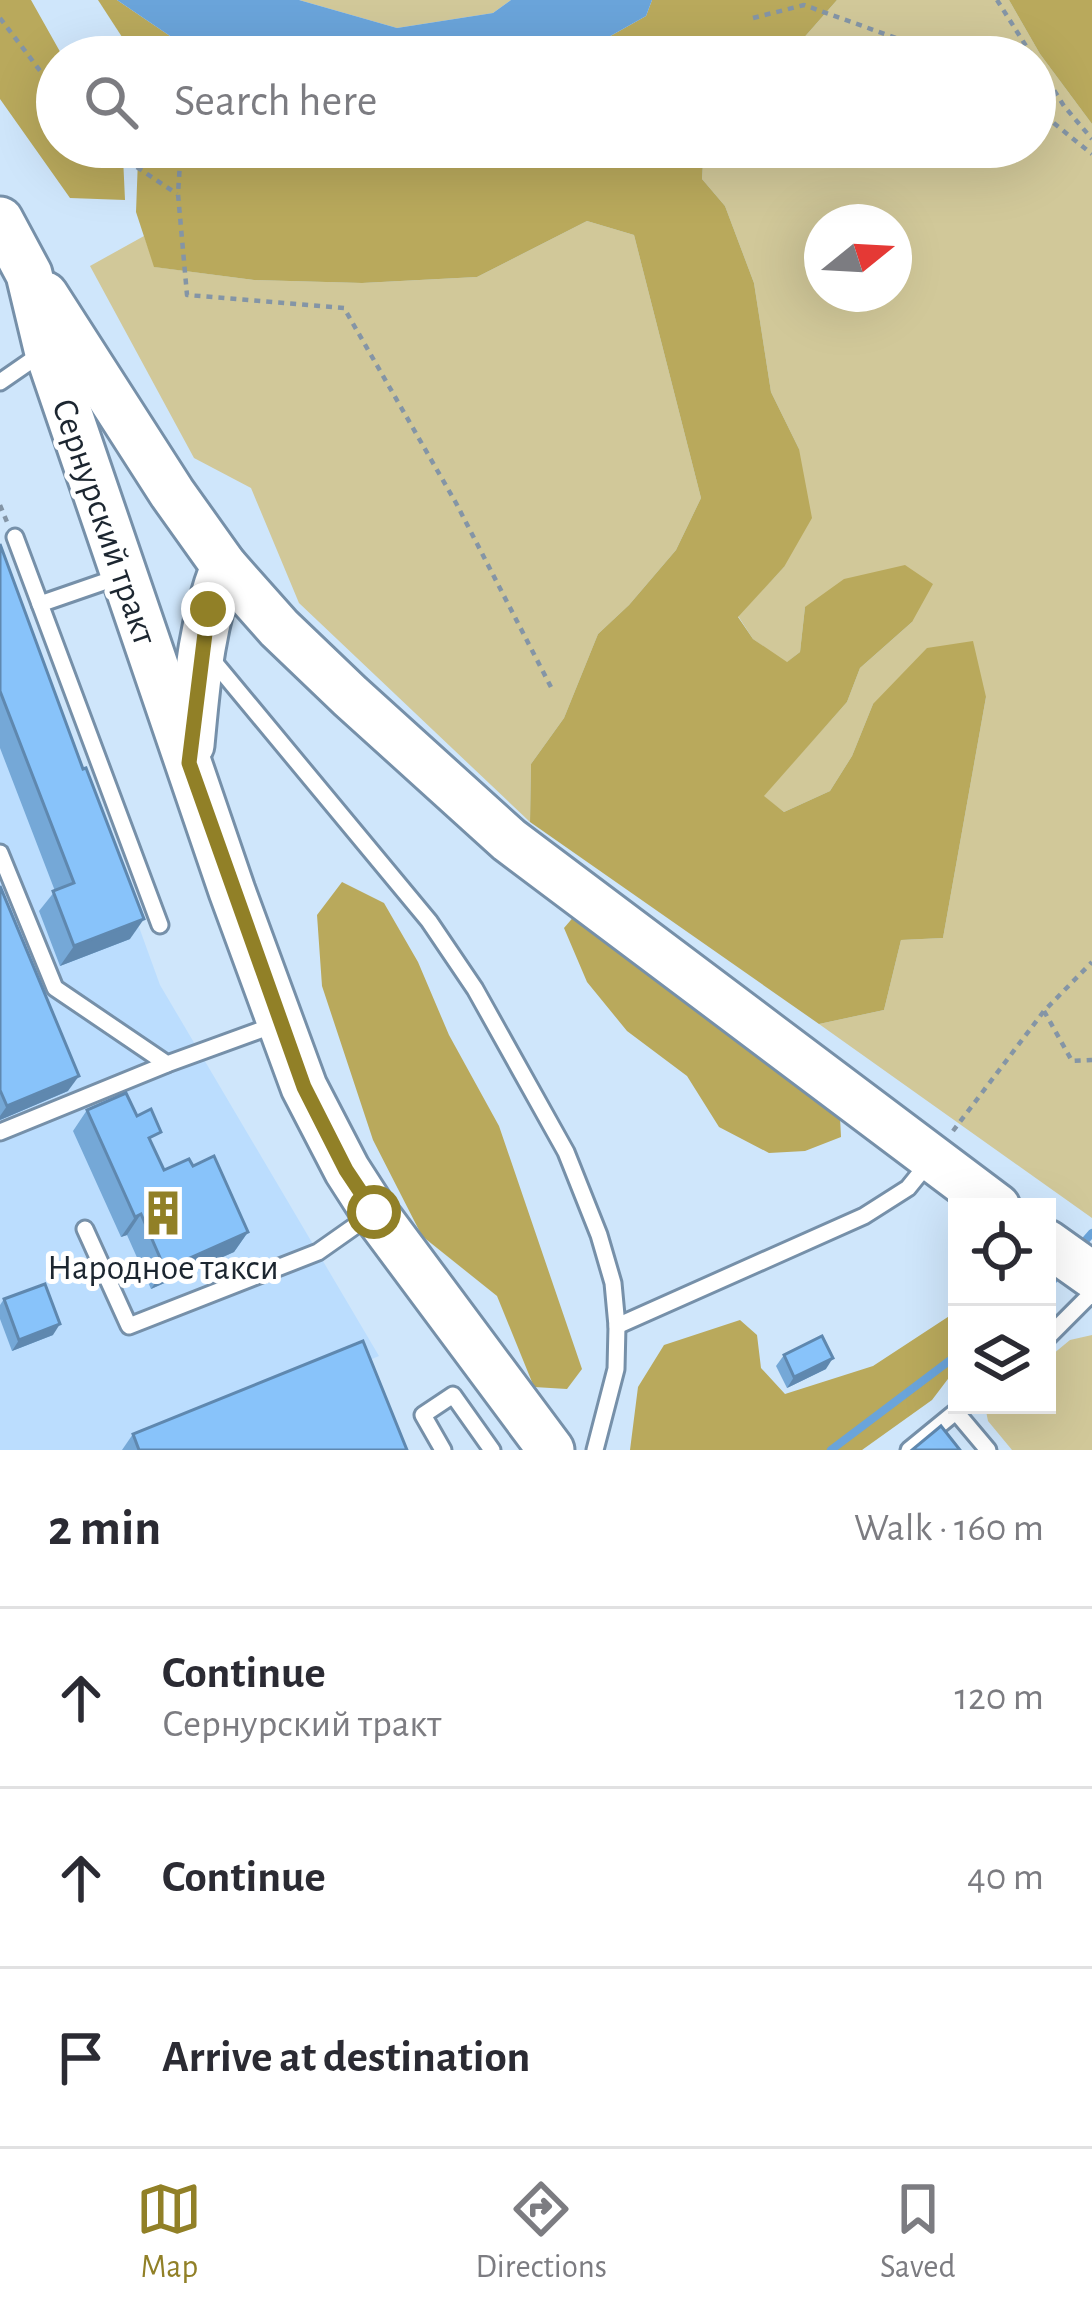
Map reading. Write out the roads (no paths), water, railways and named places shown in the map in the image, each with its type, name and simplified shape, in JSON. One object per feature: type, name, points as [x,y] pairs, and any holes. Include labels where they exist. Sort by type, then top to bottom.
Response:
[{"type":"main road","name":"Сернурский тракт","points":[[0,220],[29,274],[47,349],[278,1023],[322,1125],[374,1212],[551,1450]]},
{"type":"main road","points":[[29,274],[224,566],[279,628],[495,828],[984,1198]]},
{"type":"main road","points":[[189,763],[200,645],[224,566]]},
{"type":"main road","points":[[1056,1249],[1092,1275]]},
{"type":"lane","points":[[0,382],[47,349]]},
{"type":"lane","points":[[14,537],[160,926]]},
{"type":"lane","points":[[40,604],[124,575]]},
{"type":"lane","points":[[200,645],[429,921],[475,989],[566,1152],[613,1283],[616,1369],[595,1450]]},
{"type":"lane","points":[[0,853],[55,988],[167,1064]]},
{"type":"lane","points":[[0,1132],[278,1023]]},
{"type":"lane","points":[[617,1327],[864,1216],[908,1188],[931,1160]]},
{"type":"lane","points":[[86,1229],[129,1327],[318,1252],[374,1212]]},
{"type":"lane","points":[[1056,1329],[1092,1293]]},
{"type":"lane","points":[[443,1450],[423,1415],[453,1395],[492,1450]]},
{"type":"lane","points":[[909,1450],[953,1414]]},
{"type":"lane","points":[[964,1414],[988,1450]]},
{"type":"waterway","points":[[1085,1241],[1092,1233]]},
{"type":"waterway","points":[[831,1450],[948,1362]]},
{"type":"place","name":"Народное такси","points":[[163,1213]]}]
